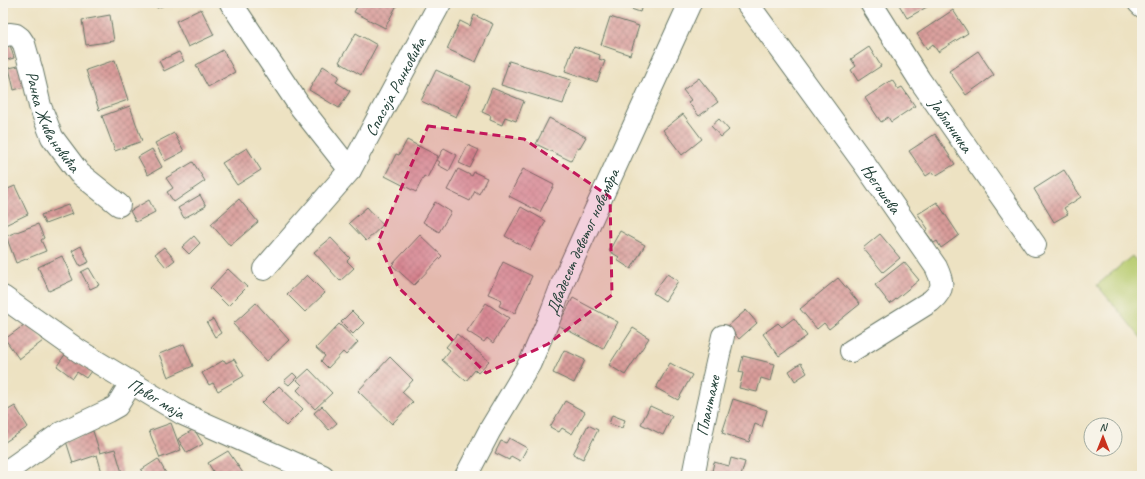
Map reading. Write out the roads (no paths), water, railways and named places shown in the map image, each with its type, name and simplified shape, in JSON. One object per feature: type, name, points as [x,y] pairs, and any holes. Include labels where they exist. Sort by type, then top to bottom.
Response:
[{"type":"street","points":[[231,3],[299,105],[350,170]]},
{"type":"street","name":"Спасоја Ранковића","points":[[264,269],[350,170],[440,3]]},
{"type":"street","name":"Двадесет деветог новембра","points":[[466,476],[490,430],[530,363],[584,235],[690,3]]},
{"type":"street","name":"Његошева","points":[[747,3],[863,162],[936,267],[941,278],[942,288],[938,295],[851,351]]},
{"type":"street","name":"Јабланичка","points":[[871,3],[919,79],[1035,245]]},
{"type":"street","points":[[1139,3],[1142,6]]},
{"type":"street","name":"Ранка Живановића","points":[[3,36],[16,35],[24,44],[40,106],[52,137],[79,173],[119,205]]},
{"type":"street","name":"Првог маја","points":[[3,297],[79,351],[183,414],[323,476]]},
{"type":"street","name":"Плантаже","points":[[693,476],[723,336]]},
{"type":"street","points":[[3,474],[61,433],[116,406],[131,383]]}]
